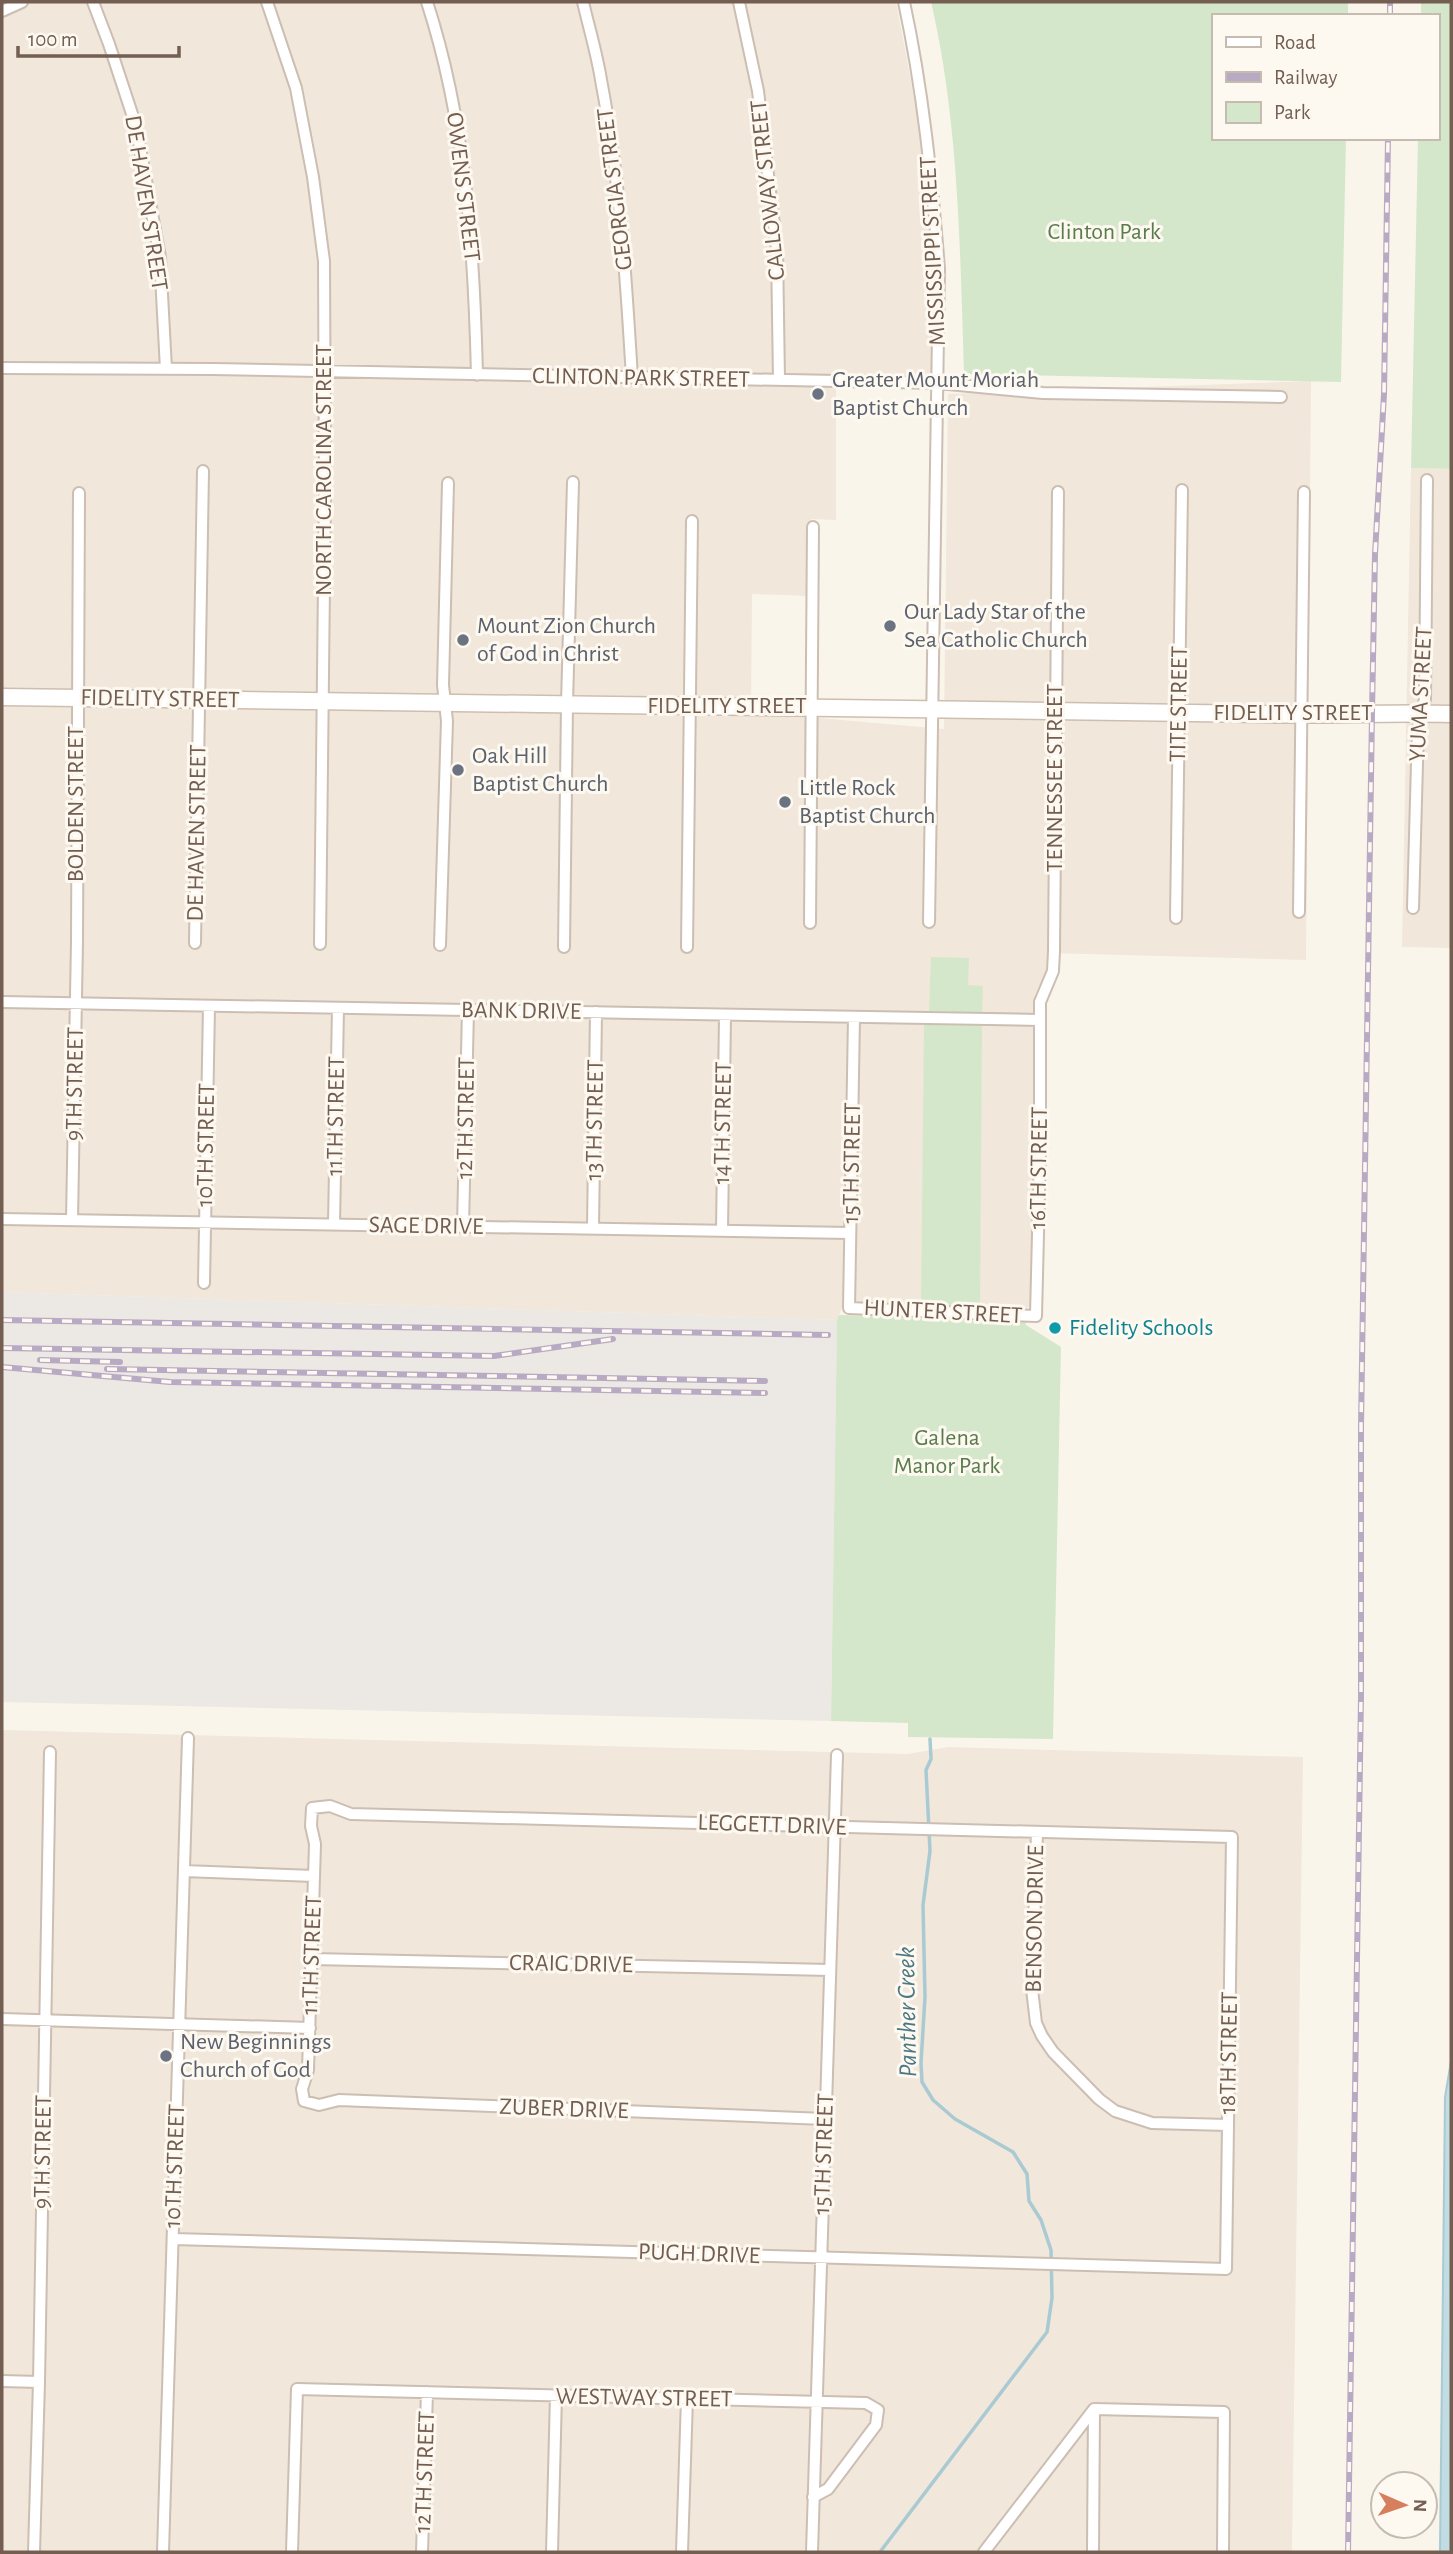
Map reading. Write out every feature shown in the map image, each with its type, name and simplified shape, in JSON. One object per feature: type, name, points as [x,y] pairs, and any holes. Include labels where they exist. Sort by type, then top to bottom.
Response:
[{"type":"main road","name":"FIDELITY STREET","points":[[2,698],[812,706],[933,710],[1055,709],[1302,715],[1451,714]]},
{"type":"street","points":[[2,11],[22,2]]},
{"type":"street","name":"DE HAVEN STREET","points":[[93,2],[136,126],[160,257],[166,369]]},
{"type":"street","name":"NORTH CAROLINA STREET","points":[[267,2],[296,88],[313,177],[324,261],[320,944]]},
{"type":"street","name":"OWENS STREET","points":[[427,2],[456,115],[473,251],[477,375]]},
{"type":"street","name":"GEORGIA STREET","points":[[583,2],[601,78],[615,170],[625,266],[632,378]]},
{"type":"street","name":"CALLOWAY STREET","points":[[739,2],[762,113],[776,239],[779,380]]},
{"type":"street","name":"MISSISSIPPI STREET","points":[[904,2],[914,46],[931,164],[939,269],[929,922]]},
{"type":"street","name":"CLINTON PARK STREET","points":[[2,368],[937,383],[1043,393],[1281,397]]},
{"type":"street","name":"DE HAVEN STREET","points":[[195,943],[202,471]]},
{"type":"street","name":"YUMA STREET","points":[[1413,908],[1418,728],[1423,713],[1427,480]]},
{"type":"street","points":[[440,945],[447,721],[443,685],[448,482]]},
{"type":"street","points":[[564,947],[573,482]]},
{"type":"street","name":"TITE STREET","points":[[1176,918],[1182,490]]},
{"type":"street","name":"BOLDEN STREET","points":[[76,948],[79,492]]},
{"type":"street","name":"TENNESSEE STREET","points":[[1040,1020],[1040,1002],[1053,971],[1054,951],[1059,492]]},
{"type":"street","points":[[1299,912],[1304,492]]},
{"type":"street","points":[[687,947],[692,521]]},
{"type":"street","points":[[810,923],[813,527]]},
{"type":"street","name":"9TH STREET","points":[[72,1220],[76,948]]},
{"type":"street","name":"BANK DRIVE","points":[[2,1002],[1040,1020]]},
{"type":"street","name":"10TH STREET","points":[[204,1283],[209,1006]]},
{"type":"street","name":"11TH STREET","points":[[334,1224],[338,1008]]},
{"type":"street","name":"12TH STREET","points":[[463,1226],[468,1010]]},
{"type":"street","name":"13TH STREET","points":[[593,1228],[596,1012]]},
{"type":"street","name":"14TH STREET","points":[[722,1231],[725,1015]]},
{"type":"street","name":"15TH STREET","points":[[849,1308],[854,1017]]},
{"type":"street","name":"16TH STREET","points":[[1036,1316],[1040,1020]]},
{"type":"street","name":"SAGE DRIVE","points":[[2,1219],[850,1233]]},
{"type":"street","name":"HUNTER STREET","points":[[849,1308],[1036,1316]]},
{"type":"street","name":"10TH STREET","points":[[163,2552],[188,1738]]},
{"type":"street","name":"9TH STREET","points":[[34,2552],[50,1752]]},
{"type":"street","name":"15TH STREET","points":[[811,2552],[837,1755]]},
{"type":"street","name":"LEGGETT DRIVE","points":[[312,1808],[330,1805],[351,1814],[1232,1837]]},
{"type":"street","name":"11TH STREET","points":[[304,2101],[302,2089],[308,2070],[312,1959],[315,1844],[310,1826],[312,1808]]},
{"type":"street","name":"BENSON DRIVE","points":[[1037,1832],[1032,1989],[1036,2023],[1042,2036],[1053,2052],[1099,2099],[1115,2111],[1152,2123],[1228,2125]]},
{"type":"street","name":"18TH STREET","points":[[1226,2269],[1232,1837]]},
{"type":"street","points":[[184,1871],[314,1876]]},
{"type":"street","name":"CRAIG DRIVE","points":[[312,1959],[830,1970]]},
{"type":"street","points":[[2,2019],[310,2028]]},
{"type":"street","name":"ZUBER DRIVE","points":[[304,2101],[319,2105],[339,2100],[825,2119]]},
{"type":"street","name":"PUGH DRIVE","points":[[173,2239],[1226,2269]]},
{"type":"street","points":[[2,2381],[39,2382]]},
{"type":"street","name":"WESTWAY STREET","points":[[292,2552],[298,2389],[866,2403],[878,2410],[876,2425],[828,2490],[813,2497]]},
{"type":"street","name":"12TH STREET","points":[[422,2552],[427,2392]]},
{"type":"street","points":[[552,2552],[556,2395]]},
{"type":"street","points":[[682,2552],[687,2399]]},
{"type":"street","points":[[1094,2409],[1224,2412],[1223,2552]]},
{"type":"street","points":[[984,2552],[1094,2409]]},
{"type":"street","points":[[1093,2552],[1094,2409]]},
{"type":"shaded area","points":[[2,2],[896,2],[921,135],[930,218],[933,387],[836,386],[836,520],[811,519],[809,596],[752,594],[751,712],[944,729],[948,394],[1311,381],[1306,960],[1049,953],[1046,972],[1035,994],[1032,1302],[1029,1307],[1016,1313],[844,1303],[837,1320],[2,1292]]},
{"type":"shaded area","points":[[1411,468],[1451,469],[1451,948],[1402,947]]},
{"type":"shaded area","points":[[2,1292],[837,1320],[831,1721],[2,1702]]},
{"type":"shaded area","points":[[2,1730],[908,1754],[948,1747],[1303,1757],[1292,2552],[2,2552]]},
{"type":"green space","name":"Clinton Park","points":[[931,2],[1348,2],[1348,14],[1212,14],[1212,140],[1346,140],[1341,382],[964,374],[953,140]]},
{"type":"green space","points":[[1421,2],[1451,2],[1451,469],[1411,468],[1418,140],[1439,140],[1439,14],[1421,14]]},
{"type":"green space","points":[[931,957],[969,958],[968,985],[983,986],[982,1013],[929,1011]]},
{"type":"green space","points":[[924,1025],[982,1025],[980,1309],[921,1308]]},
{"type":"green space","name":"Galena Manor Park","points":[[839,1315],[1025,1320],[1026,1325],[1061,1347],[1053,1739],[908,1737],[908,1723],[831,1721]]},
{"type":"water","points":[[1451,2061],[1451,2552],[1440,2552],[1445,2097]]},
{"type":"waterway","name":"Panther Creek","points":[[880,2552],[1047,2332],[1052,2298],[1051,2250],[1041,2220],[1029,2201],[1027,2174],[1013,2152],[955,2119],[933,2100],[922,2082],[925,1997],[923,1905],[930,1851],[926,1770],[931,1759],[930,1739]]},
{"type":"railway","points":[[1390,2],[1390,14]]},
{"type":"railway","points":[[1348,2552],[1372,713],[1375,554],[1384,394],[1388,140]]},
{"type":"railway","points":[[2,1320],[828,1335]]},
{"type":"railway","points":[[2,1348],[494,1356],[613,1339]]},
{"type":"railway","points":[[40,1360],[120,1362]]},
{"type":"railway","points":[[2,1367],[170,1382],[765,1393]]},
{"type":"railway","points":[[107,1369],[765,1381]]},
{"type":"place","name":"Greater Mount Moriah Baptist Church","points":[[818,394]]},
{"type":"place","name":"Our Lady Star of the Sea Catholic Church","points":[[890,626]]},
{"type":"place","name":"Mount Zion Church of God in Christ","points":[[463,640]]},
{"type":"place","name":"Oak Hill Baptist Church","points":[[458,770]]},
{"type":"place","name":"Little Rock Baptist Church","points":[[785,802]]},
{"type":"place","name":"Fidelity Schools","points":[[1055,1328]]},
{"type":"place","name":"New Beginnings Church of God","points":[[166,2056]]}]
